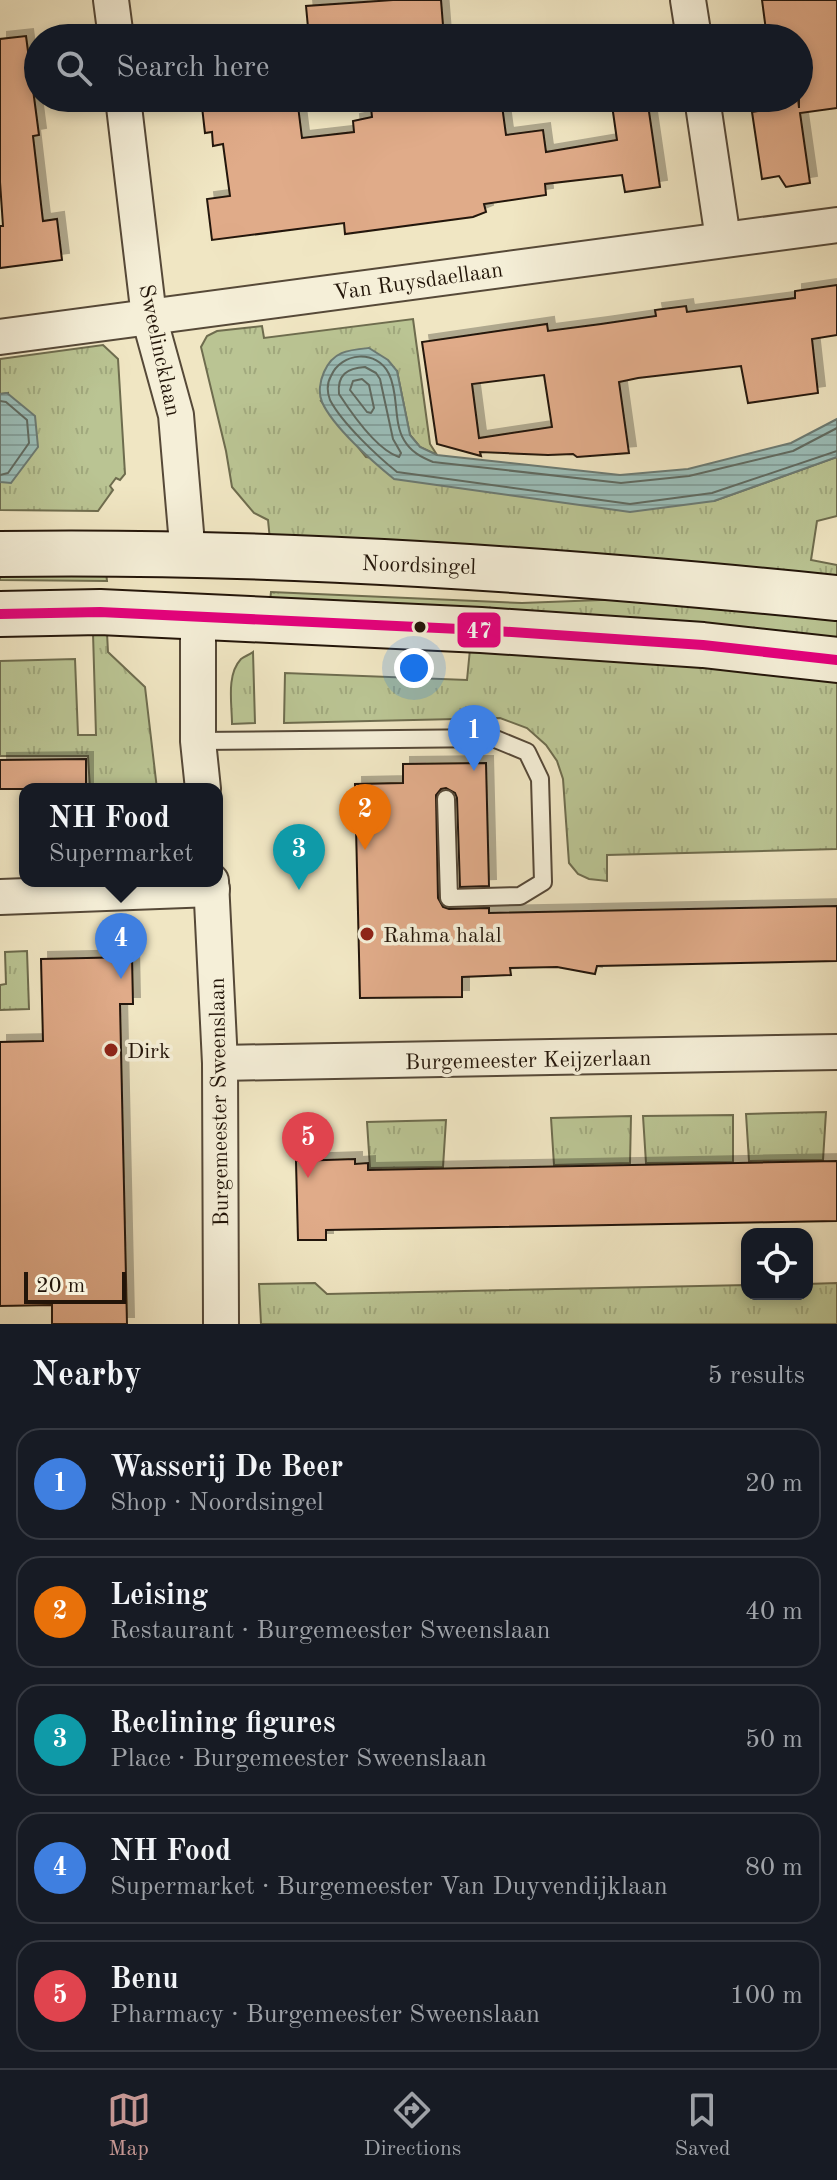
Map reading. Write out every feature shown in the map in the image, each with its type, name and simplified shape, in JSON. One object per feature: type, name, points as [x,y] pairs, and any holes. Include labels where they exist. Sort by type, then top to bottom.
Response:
[{"type":"main road","name":"Noordsingel","points":[[0,554],[111,552],[476,566],[837,598]]},
{"type":"main road","points":[[188,556],[198,617]]},
{"type":"main road","points":[[0,614],[100,612],[481,630],[703,645],[837,660]]},
{"type":"street","points":[[111,0],[114,24]]},
{"type":"street","points":[[688,0],[692,24]]},
{"type":"street","name":"Sweelincklaan","points":[[125,112],[149,317],[176,415],[188,556]]},
{"type":"street","points":[[704,112],[723,239]]},
{"type":"street","name":"Van Ruysdaellaan","points":[[0,337],[837,225]]},
{"type":"street","points":[[198,617],[198,741],[202,783]]},
{"type":"street","points":[[0,897],[177,887]]},
{"type":"street","name":"Burgemeester Sweenslaan","points":[[212,887],[220,1063],[221,1324]]},
{"type":"street","name":"Burgemeester Keijzerlaan","points":[[220,1063],[837,1052]]},
{"type":"lane","points":[[198,741],[493,738],[527,752],[540,779],[543,882],[520,896],[449,898],[446,799]]},
{"type":"green space","points":[[413,319],[430,444],[437,455],[420,447],[410,435],[397,371],[321,401],[366,457],[714,501],[837,457],[837,516],[817,521],[811,560],[837,565],[837,578],[270,540],[268,520],[254,513],[232,487],[201,347],[207,336],[217,331],[262,326],[264,338]]},
{"type":"green space","points":[[103,345],[118,359],[125,474],[120,480],[116,478],[110,486],[113,490],[98,511],[0,510],[0,482],[11,482],[8,393],[0,394],[0,359]]},
{"type":"green space","points":[[0,572],[106,572],[107,581],[0,580]]},
{"type":"green space","points":[[271,592],[522,603],[627,599],[837,619],[837,640],[270,601]]},
{"type":"green space","points":[[93,633],[107,633],[108,652],[145,687],[156,783],[90,783],[88,756],[0,756],[0,661],[75,659],[78,735],[96,735]]},
{"type":"green space","points":[[470,649],[837,681],[837,849],[607,855],[607,881],[589,879],[578,874],[569,863],[563,779],[557,761],[546,745],[527,728],[500,718],[284,723],[285,673],[467,680]]},
{"type":"green space","points":[[253,652],[255,723],[232,724],[233,673],[241,659]]},
{"type":"green space","points":[[27,951],[29,1009],[0,1010],[0,985],[6,984],[5,952]]},
{"type":"green space","points":[[826,1112],[823,1160],[749,1161],[746,1114]]},
{"type":"green space","points":[[733,1115],[733,1162],[646,1163],[643,1116]]},
{"type":"green space","points":[[631,1116],[630,1163],[554,1165],[551,1118]]},
{"type":"green space","points":[[446,1120],[443,1167],[370,1168],[367,1122]]},
{"type":"green space","points":[[315,1283],[327,1294],[741,1285],[741,1300],[813,1300],[813,1284],[837,1283],[837,1324],[261,1324],[259,1284]]},
{"type":"water","points":[[369,348],[388,360],[397,371],[410,435],[420,447],[437,455],[620,475],[688,469],[791,443],[837,419],[837,457],[714,501],[630,512],[394,479],[344,433],[327,412],[320,395],[323,376],[332,360],[348,351]]},
{"type":"water","points":[[7,393],[35,416],[38,447],[11,483],[0,482],[0,394]]},
{"type":"building","points":[[441,0],[443,24],[308,24],[306,6]]},
{"type":"building","points":[[762,0],[837,0],[837,108],[813,111],[813,24],[765,24]]},
{"type":"building","points":[[24,36],[24,112],[36,112],[39,135],[33,136],[43,221],[57,219],[62,260],[0,268],[0,226],[3,226],[0,39]]},
{"type":"building","points":[[203,112],[299,112],[302,138],[354,132],[353,121],[372,117],[371,112],[503,112],[506,135],[543,130],[546,152],[617,140],[613,112],[649,112],[660,187],[625,192],[622,175],[545,184],[546,195],[484,204],[486,212],[473,217],[345,234],[344,223],[212,240],[207,199],[230,196],[223,144],[213,146],[212,132],[205,133]]},
{"type":"building","points":[[752,112],[807,112],[800,113],[810,183],[786,187],[779,176],[762,179]]},
{"type":"building","points":[[837,285],[837,335],[812,339],[818,393],[748,403],[741,366],[638,378],[619,382],[629,453],[577,457],[573,454],[480,452],[481,456],[437,444],[422,342],[547,324],[548,331],[601,324],[656,316],[655,310],[686,306],[687,312],[795,298],[795,291]],"holes":[[[544,375],[552,427],[479,438],[472,384]]]},
{"type":"building","points":[[86,759],[86,783],[19,783],[19,789],[0,789],[0,760]]},
{"type":"building","points":[[486,763],[489,886],[460,887],[457,798],[446,788],[436,795],[438,898],[443,907],[489,908],[489,913],[837,906],[837,961],[597,966],[595,974],[557,967],[510,968],[511,975],[462,977],[462,997],[360,998],[355,784],[403,783],[403,764]]},
{"type":"building","points":[[132,957],[133,1004],[120,1004],[127,1324],[52,1324],[52,1305],[0,1306],[0,1042],[43,1041],[41,959]]},
{"type":"building","points":[[355,1159],[355,1164],[368,1163],[368,1170],[837,1161],[837,1221],[326,1230],[326,1240],[298,1240],[296,1161]]},
{"type":"transit line","name":"47","points":[[0,614],[100,612],[481,630],[703,645],[837,660]]},
{"type":"place","name":"Wasserij De Beer","points":[[474,771]]},
{"type":"place","name":"Leising","points":[[365,850]]},
{"type":"place","name":"Reclining figures","points":[[299,890]]},
{"type":"place","name":"Rahma halal","points":[[367,934]]},
{"type":"place","name":"NH Food","points":[[121,979]]},
{"type":"place","name":"Dirk","points":[[111,1050]]},
{"type":"place","name":"Benu","points":[[308,1178]]}]
